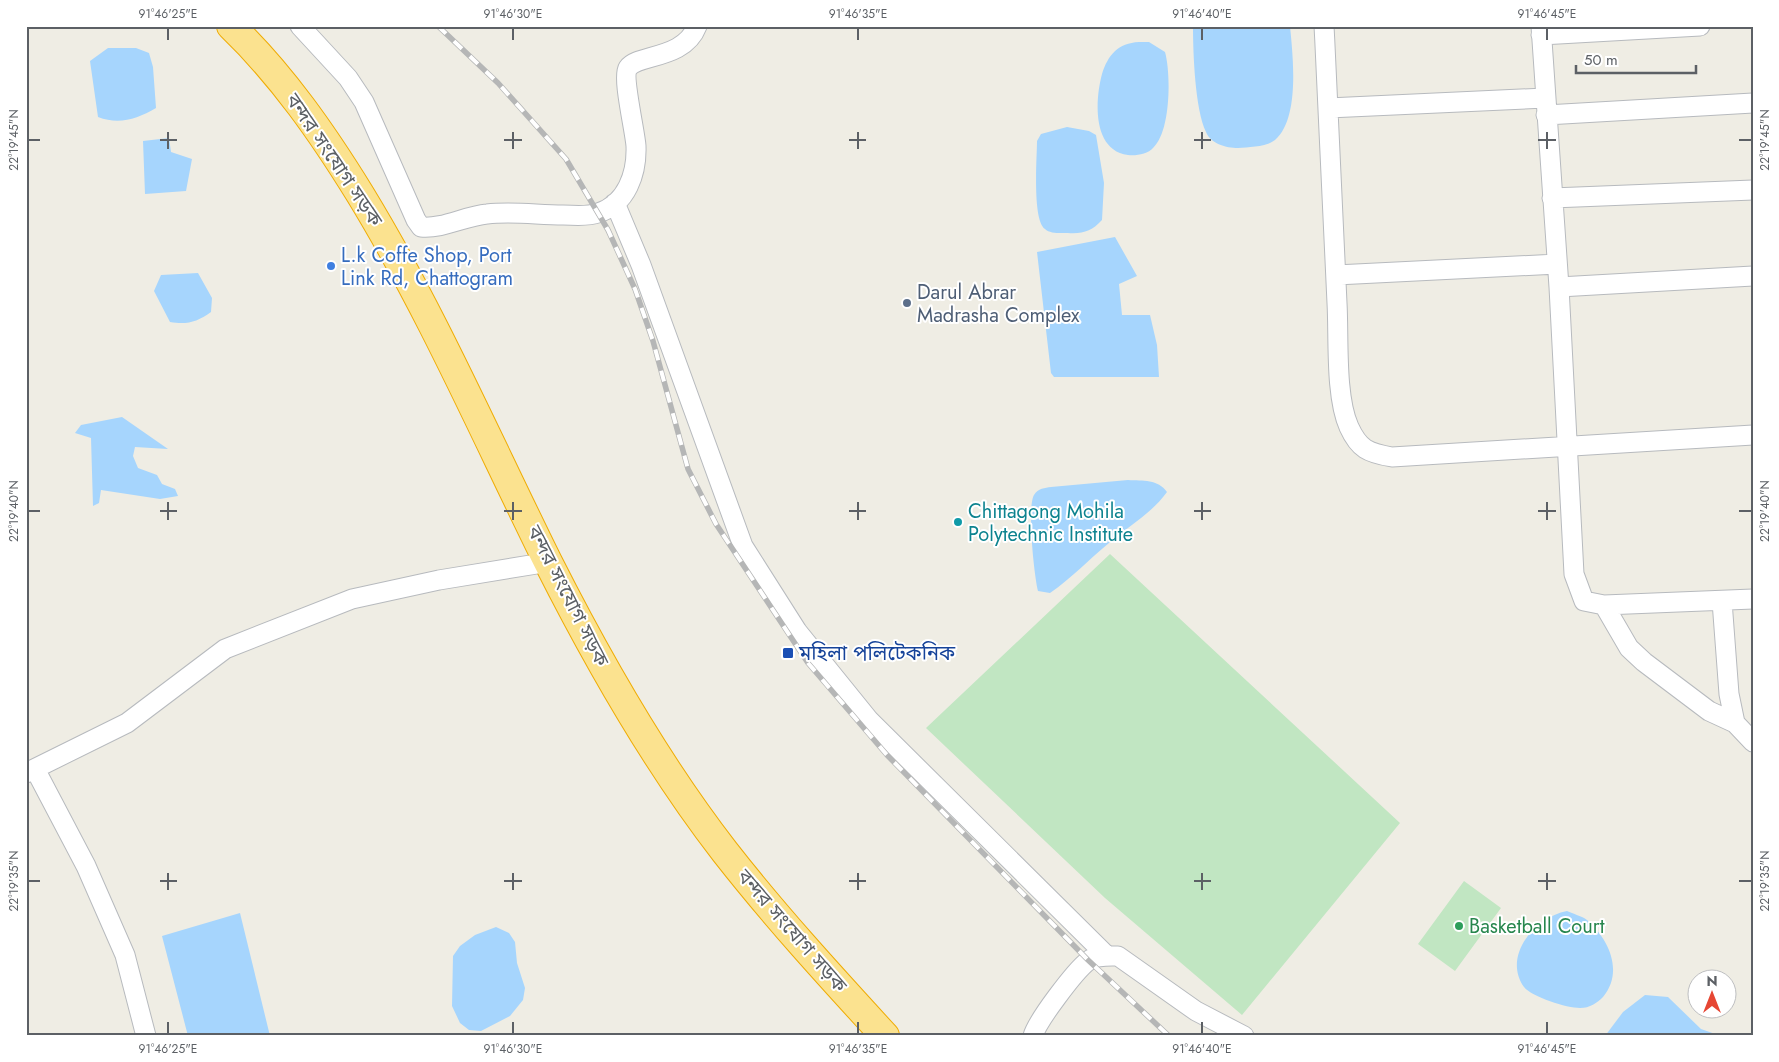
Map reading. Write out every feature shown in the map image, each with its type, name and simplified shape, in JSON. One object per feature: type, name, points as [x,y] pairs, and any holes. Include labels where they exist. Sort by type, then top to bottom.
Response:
[{"type":"highway","name":"বন্দর সংযোগ সড়ক","points":[[231,26],[261,55],[332,148],[388,240],[430,319],[548,562],[622,700],[713,835],[802,946],[885,1036]]},
{"type":"street","points":[[300,26],[348,78],[364,102],[416,220],[421,227],[434,228],[467,216],[489,214],[581,215],[598,213],[615,203],[632,180],[636,168],[635,131],[626,83],[627,69],[639,61],[670,52],[691,36],[697,26]]},
{"type":"street","points":[[1324,26],[1343,406],[1348,425],[1358,445],[1373,454],[1392,457],[1753,435]]},
{"type":"street","points":[[1700,26],[1541,30],[1559,287],[1574,574],[1584,601],[1604,605],[1753,600]]},
{"type":"street","points":[[1328,108],[1546,107],[1753,103]]},
{"type":"street","points":[[1552,198],[1753,190]]},
{"type":"street","points":[[615,203],[641,266],[743,546],[797,631],[869,720],[1106,955]]},
{"type":"street","points":[[1336,275],[1557,264]]},
{"type":"street","points":[[1559,287],[1753,276]]},
{"type":"street","points":[[146,1036],[125,955],[86,866],[31,771],[128,723],[226,649],[234,645],[352,599],[439,580],[548,562]]},
{"type":"street","points":[[1722,601],[1729,694],[1735,723]]},
{"type":"street","points":[[1604,605],[1629,648],[1644,662],[1709,711],[1735,723],[1753,742]]},
{"type":"street","points":[[1033,1036],[1057,997],[1088,960],[1106,955],[1118,956],[1196,1011],[1244,1036]]},
{"type":"green space","points":[[1110,554],[1400,823],[1242,1015],[1105,898],[926,728]]},
{"type":"green space","name":"Basketball Court","points":[[1464,881],[1501,908],[1455,971],[1418,944]]},
{"type":"water","points":[[1193,26],[1290,26],[1293,70],[1292,102],[1283,130],[1275,140],[1262,145],[1233,148],[1219,144],[1208,136],[1199,110],[1194,65]]},
{"type":"water","points":[[1149,42],[1165,52],[1169,87],[1168,102],[1163,129],[1159,140],[1153,148],[1148,152],[1138,155],[1128,155],[1116,151],[1108,144],[1102,134],[1099,122],[1098,97],[1102,74],[1107,61],[1115,51],[1125,45]]},
{"type":"water","points":[[108,48],[136,48],[149,53],[153,67],[156,108],[128,120],[113,121],[98,117],[90,61]]},
{"type":"water","points":[[1067,127],[1089,131],[1096,135],[1104,183],[1102,220],[1095,227],[1087,231],[1056,233],[1045,229],[1038,214],[1037,141],[1041,134]]},
{"type":"water","points":[[169,138],[171,152],[192,159],[186,191],[145,194],[143,141]]},
{"type":"water","points":[[1115,237],[1137,276],[1119,284],[1122,315],[1150,315],[1157,345],[1159,377],[1054,377],[1051,373],[1037,252]]},
{"type":"water","points":[[198,273],[212,298],[211,312],[192,322],[170,322],[154,291],[161,275]]},
{"type":"water","points":[[122,417],[168,449],[135,447],[133,456],[138,468],[157,475],[162,484],[175,489],[178,496],[160,499],[101,490],[99,503],[93,506],[91,438],[75,433],[81,425]]},
{"type":"water","points":[[1128,480],[1155,483],[1167,492],[1147,513],[1058,587],[1050,593],[1038,591],[1031,526],[1034,495],[1042,489],[1051,487]]},
{"type":"water","points":[[1567,911],[1585,919],[1595,928],[1607,946],[1613,967],[1609,987],[1603,997],[1593,1005],[1584,1008],[1574,1008],[1559,1004],[1528,991],[1518,975],[1517,963],[1525,940],[1544,921]]},
{"type":"water","points":[[240,913],[270,1036],[188,1036],[162,936]]},
{"type":"water","points":[[496,927],[509,933],[515,942],[517,963],[525,988],[523,1000],[510,1016],[481,1031],[469,1030],[460,1023],[452,1006],[453,956],[460,946],[475,935]]},
{"type":"water","points":[[1645,995],[1668,997],[1686,1014],[1686,1020],[1692,1020],[1701,1029],[1721,1036],[1605,1036],[1623,1012]]},
{"type":"railway","points":[[438,26],[498,83],[566,159],[608,230],[635,289],[653,341],[688,469],[716,524],[808,663],[887,755],[1088,960],[1169,1036]]},
{"type":"place","name":"L.k Coffe Shop, Port Link Rd, Chattogram","points":[[331,266]]},
{"type":"place","name":"Darul Abrar Madrasha Complex","points":[[907,303]]},
{"type":"place","name":"Chittagong Mohila Polytechnic Institute","points":[[958,522]]},
{"type":"place","name":"মহিলা পলিটেকনিক","points":[[788,653]]},
{"type":"place","name":"Basketball Court","points":[[1459,926]]}]
